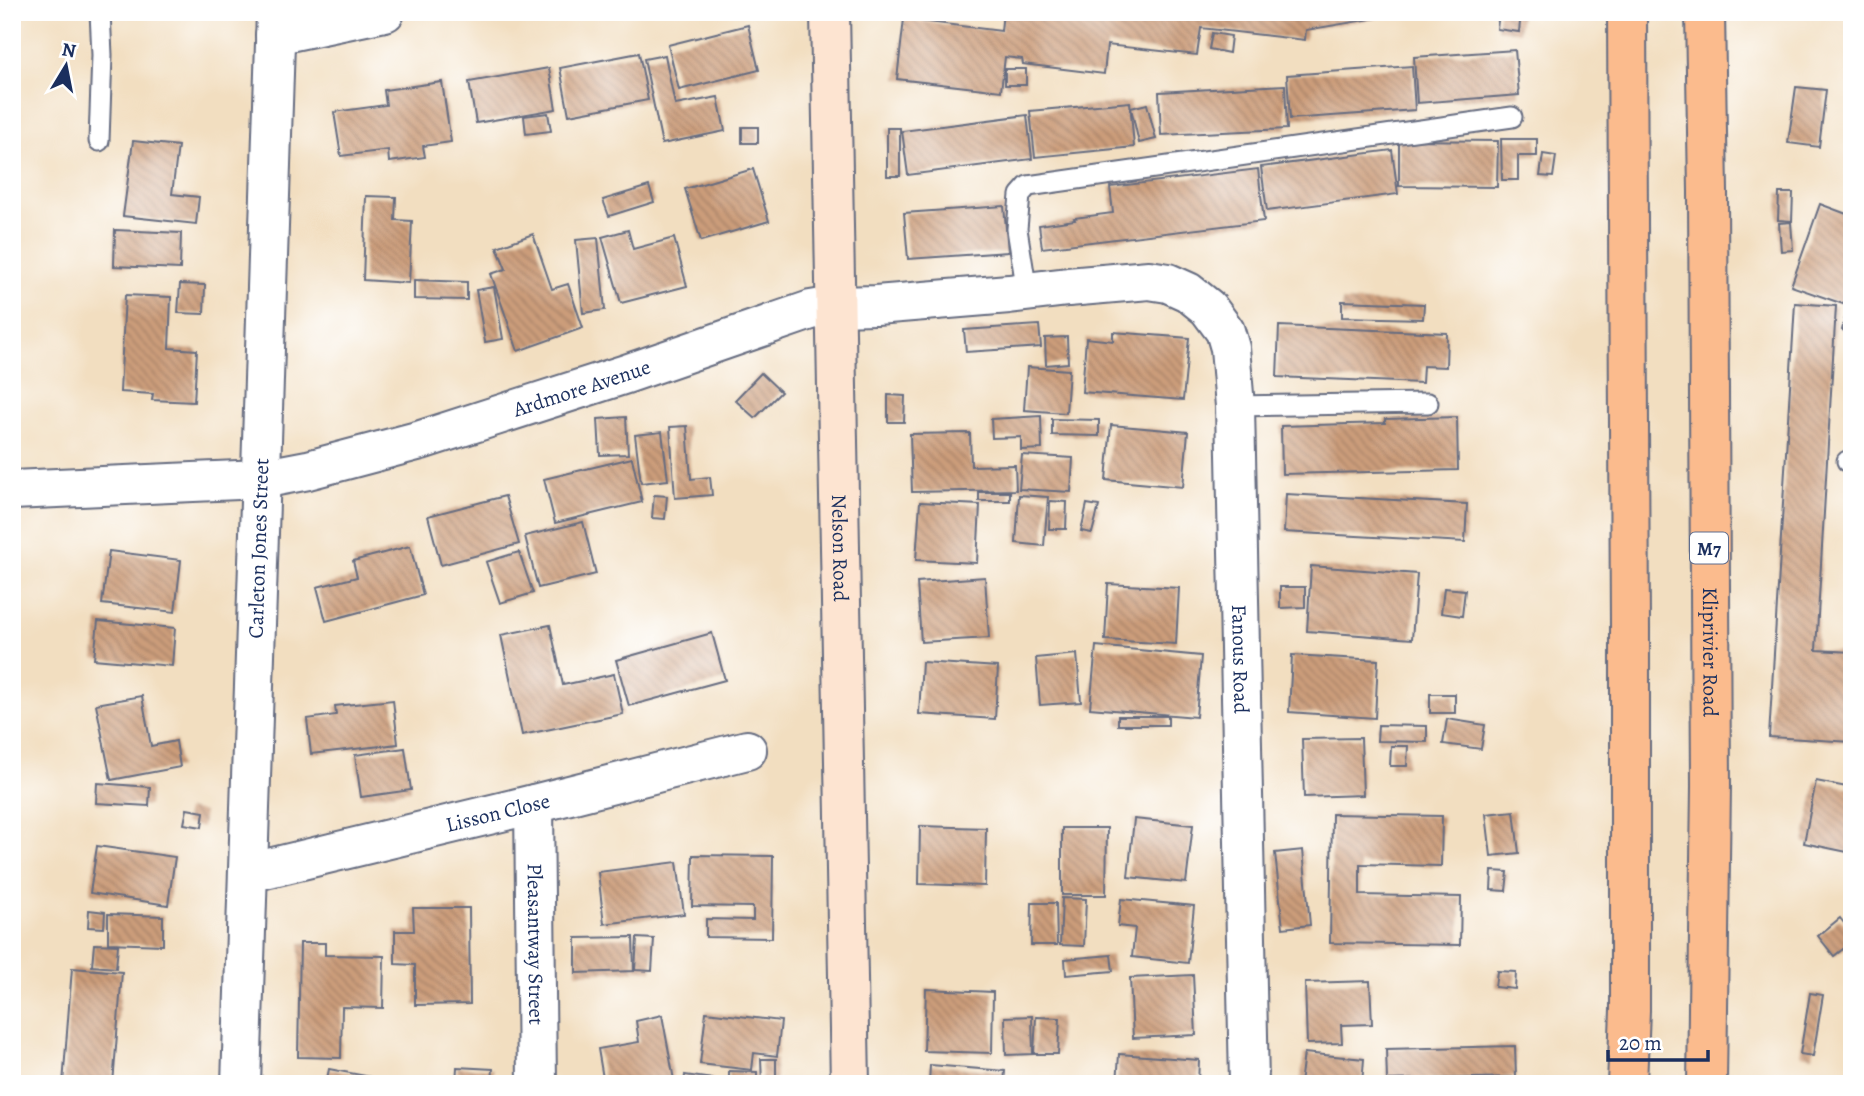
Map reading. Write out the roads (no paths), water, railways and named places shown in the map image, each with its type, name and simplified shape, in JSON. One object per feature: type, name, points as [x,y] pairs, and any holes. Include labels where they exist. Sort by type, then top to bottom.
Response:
[{"type":"main road","points":[[1627,12],[1630,1010],[1627,1084]]},
{"type":"main road","name":"Kliprivier Road","points":[[1705,12],[1712,786],[1707,1084]]},
{"type":"street","points":[[276,24],[385,12]]},
{"type":"street","name":"Nelson Road","points":[[830,12],[850,1084]]},
{"type":"street","name":"Carleton Jones Street","points":[[241,1084],[276,24]]},
{"type":"street","name":"Ardmore Avenue","points":[[12,490],[261,479],[308,470],[421,440],[626,374],[801,313],[835,306],[876,306],[1149,280]]},
{"type":"street","name":"Fanous Road","points":[[1149,280],[1168,283],[1188,292],[1208,308],[1225,331],[1230,348],[1235,406],[1249,1084]]},
{"type":"street","name":"Lisson Close","points":[[248,873],[747,750]]},
{"type":"street","name":"Pleasantway Street","points":[[534,804],[537,1084]]},
{"type":"lane","points":[[99,141],[102,55],[100,12]]},
{"type":"lane","points":[[1027,292],[1017,229],[1020,195],[1028,186],[1512,117]]},
{"type":"lane","points":[[1235,406],[1428,404]]}]
